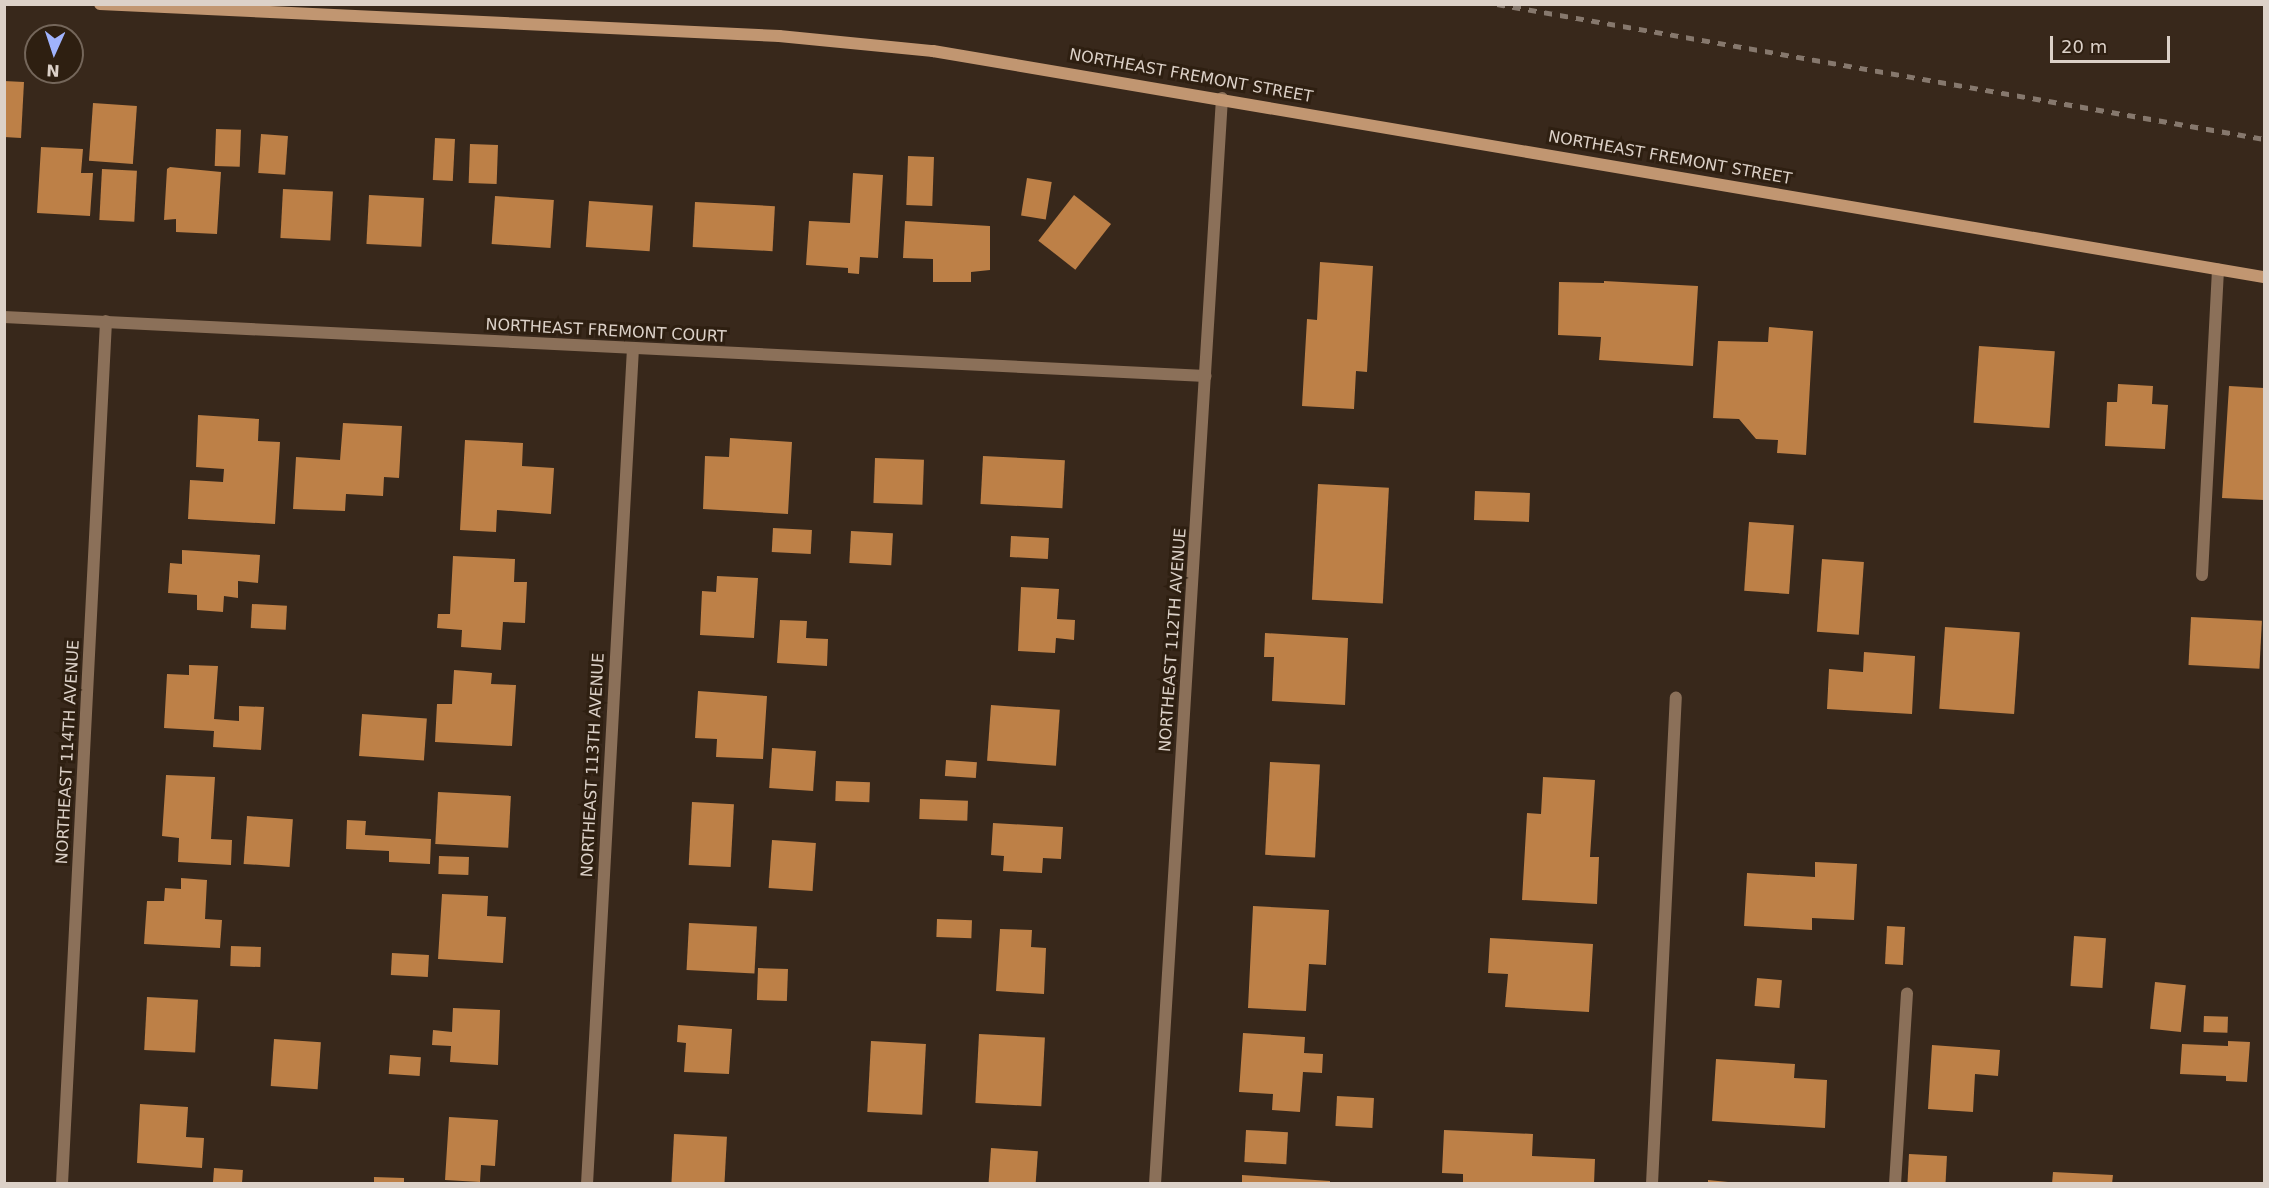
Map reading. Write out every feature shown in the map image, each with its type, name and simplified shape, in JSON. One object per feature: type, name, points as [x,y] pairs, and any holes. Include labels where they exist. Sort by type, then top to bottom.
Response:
[{"type":"main road","name":"NORTHEAST FREMONT STREET","points":[[100,4],[706,32],[845,41],[933,51],[1222,98],[2265,277]]},
{"type":"street","name":"NORTHEAST 112TH AVENUE","points":[[1155,1184],[1222,98]]},
{"type":"street","points":[[2202,575],[2218,269]]},
{"type":"street","name":"NORTHEAST FREMONT COURT","points":[[4,316],[1206,376]]},
{"type":"street","name":"NORTHEAST 114TH AVENUE","points":[[62,1184],[106,321]]},
{"type":"street","name":"NORTHEAST 113TH AVENUE","points":[[587,1184],[633,349]]},
{"type":"street","points":[[1652,1184],[1676,698]]},
{"type":"street","points":[[1895,1184],[1907,993]]},
{"type":"building","points":[[4,81],[24,82],[21,138],[4,137]]},
{"type":"building","points":[[93,103],[137,106],[133,164],[89,161]]},
{"type":"building","points":[[216,129],[241,130],[240,167],[215,166]]},
{"type":"building","points":[[261,134],[288,136],[285,175],[258,173]]},
{"type":"building","points":[[435,138],[455,139],[453,181],[433,180]]},
{"type":"building","points":[[470,144],[498,145],[497,184],[469,183]]},
{"type":"building","points":[[41,147],[83,149],[81,173],[93,173],[90,216],[37,213]]},
{"type":"building","points":[[908,156],[934,157],[932,206],[906,205]]},
{"type":"building","points":[[170,167],[221,172],[217,234],[176,232],[176,219],[164,220],[167,169]]},
{"type":"building","points":[[102,169],[137,171],[134,222],[99,220]]},
{"type":"building","points":[[853,173],[883,175],[878,258],[860,257],[859,274],[848,273],[848,268],[806,265],[809,221],[850,223]]},
{"type":"building","points":[[1027,178],[1052,182],[1046,219],[1021,216]]},
{"type":"building","points":[[283,189],[333,192],[330,241],[280,238]]},
{"type":"building","points":[[369,195],[424,198],[421,247],[366,244]]},
{"type":"building","points":[[1074,195],[1111,224],[1075,270],[1038,241]]},
{"type":"building","points":[[495,196],[554,200],[551,248],[492,244]]},
{"type":"building","points":[[589,201],[653,205],[650,251],[586,247]]},
{"type":"building","points":[[695,202],[775,206],[773,251],[693,247]]},
{"type":"building","points":[[905,221],[990,226],[990,270],[971,272],[971,282],[933,282],[933,259],[903,258]]},
{"type":"building","points":[[1320,262],[1373,266],[1367,372],[1356,371],[1354,409],[1302,406],[1307,319],[1317,320]]},
{"type":"building","points":[[1604,281],[1698,286],[1693,366],[1599,360],[1601,337],[1558,335],[1559,282],[1604,283]]},
{"type":"building","points":[[1769,327],[1813,331],[1806,455],[1777,453],[1778,440],[1756,439],[1739,419],[1713,418],[1718,341],[1768,342]]},
{"type":"building","points":[[1979,346],[2055,351],[2049,428],[1974,423]]},
{"type":"building","points":[[2118,384],[2153,386],[2152,404],[2168,405],[2165,449],[2105,446],[2107,402],[2117,402]]},
{"type":"building","points":[[2229,386],[2264,388],[2264,500],[2222,498]]},
{"type":"building","points":[[198,415],[259,419],[258,441],[280,442],[275,524],[188,519],[190,480],[223,482],[224,469],[196,467]]},
{"type":"building","points":[[343,423],[402,426],[399,478],[384,477],[383,496],[346,494],[345,511],[293,509],[296,457],[340,460]]},
{"type":"building","points":[[730,438],[792,442],[788,514],[703,509],[705,456],[729,457]]},
{"type":"building","points":[[465,440],[523,443],[522,466],[554,468],[551,514],[497,510],[496,532],[460,530]]},
{"type":"building","points":[[983,456],[1065,460],[1062,508],[980,504]]},
{"type":"building","points":[[875,458],[924,460],[922,505],[873,503]]},
{"type":"building","points":[[1318,484],[1389,488],[1383,604],[1312,600]]},
{"type":"building","points":[[1475,491],[1530,493],[1529,522],[1474,520]]},
{"type":"building","points":[[1749,522],[1794,525],[1789,594],[1744,591]]},
{"type":"building","points":[[773,528],[812,530],[811,554],[772,552]]},
{"type":"building","points":[[851,531],[893,533],[891,565],[849,563]]},
{"type":"building","points":[[1011,536],[1049,538],[1048,559],[1010,557]]},
{"type":"building","points":[[182,550],[260,555],[258,583],[238,581],[238,598],[224,596],[223,612],[197,610],[197,595],[168,593],[170,563],[182,564]]},
{"type":"building","points":[[453,556],[515,559],[514,582],[527,582],[525,623],[503,622],[501,650],[461,647],[462,630],[437,628],[438,614],[450,614]]},
{"type":"building","points":[[1822,559],[1864,562],[1859,635],[1817,632]]},
{"type":"building","points":[[717,576],[758,578],[754,638],[700,635],[702,591],[716,592]]},
{"type":"building","points":[[1021,587],[1059,589],[1057,619],[1075,620],[1074,640],[1056,638],[1055,653],[1018,651]]},
{"type":"building","points":[[252,604],[287,606],[286,630],[251,628]]},
{"type":"building","points":[[2191,617],[2262,621],[2259,669],[2188,665]]},
{"type":"building","points":[[780,620],[807,621],[806,638],[828,639],[827,666],[777,663]]},
{"type":"building","points":[[1945,627],[2020,632],[2014,714],[1939,709]]},
{"type":"building","points":[[1265,633],[1348,638],[1345,705],[1272,701],[1274,657],[1264,657]]},
{"type":"building","points":[[1864,652],[1915,656],[1912,714],[1827,709],[1829,669],[1863,672]]},
{"type":"building","points":[[189,665],[218,666],[214,719],[239,721],[239,706],[264,707],[261,750],[213,747],[214,731],[164,728],[167,674],[189,675]]},
{"type":"building","points":[[454,670],[492,673],[491,684],[516,685],[512,746],[435,742],[437,704],[452,704]]},
{"type":"building","points":[[698,691],[767,696],[763,759],[716,757],[717,739],[695,738]]},
{"type":"building","points":[[991,705],[1060,710],[1056,766],[987,761]]},
{"type":"building","points":[[362,714],[427,719],[424,760],[359,756]]},
{"type":"building","points":[[772,748],[816,751],[813,791],[769,788]]},
{"type":"building","points":[[946,760],[977,762],[976,778],[945,776]]},
{"type":"building","points":[[1270,762],[1320,765],[1315,857],[1265,855]]},
{"type":"building","points":[[166,775],[215,777],[211,839],[232,840],[231,865],[178,862],[179,838],[162,836]]},
{"type":"building","points":[[1543,777],[1595,780],[1590,857],[1599,857],[1597,904],[1522,900],[1527,813],[1541,814]]},
{"type":"building","points":[[836,781],[870,782],[869,802],[835,801]]},
{"type":"building","points":[[438,792],[511,796],[508,848],[435,844]]},
{"type":"building","points":[[920,799],[968,801],[967,821],[919,819]]},
{"type":"building","points":[[692,802],[734,804],[731,867],[689,865]]},
{"type":"building","points":[[247,816],[293,819],[290,867],[244,864]]},
{"type":"building","points":[[347,820],[366,821],[365,835],[431,839],[430,864],[389,862],[389,851],[346,849]]},
{"type":"building","points":[[993,823],[1063,827],[1061,859],[1043,858],[1042,873],[1003,871],[1004,856],[991,855]]},
{"type":"building","points":[[772,840],[816,843],[813,891],[769,888]]},
{"type":"building","points":[[439,856],[469,857],[468,875],[438,874]]},
{"type":"building","points":[[1815,862],[1857,864],[1854,920],[1812,918],[1812,930],[1744,926],[1747,873],[1815,877]]},
{"type":"building","points":[[181,878],[207,880],[205,919],[222,920],[220,948],[144,944],[147,901],[164,901],[165,888],[181,889]]},
{"type":"building","points":[[442,894],[488,896],[487,916],[506,917],[503,963],[438,959]]},
{"type":"building","points":[[1253,906],[1329,910],[1326,965],[1309,964],[1306,1011],[1248,1008]]},
{"type":"building","points":[[937,919],[972,920],[971,938],[936,937]]},
{"type":"building","points":[[689,923],[757,927],[754,973],[687,970]]},
{"type":"building","points":[[1887,926],[1905,927],[1903,965],[1885,964]]},
{"type":"building","points":[[1000,929],[1032,930],[1031,947],[1046,948],[1044,994],[996,991]]},
{"type":"building","points":[[2074,936],[2106,938],[2102,988],[2071,986]]},
{"type":"building","points":[[1490,938],[1593,944],[1589,1012],[1505,1007],[1508,974],[1488,973]]},
{"type":"building","points":[[231,946],[261,947],[260,967],[230,966]]},
{"type":"building","points":[[392,953],[429,955],[428,977],[391,975]]},
{"type":"building","points":[[758,968],[788,969],[787,1001],[757,1000]]},
{"type":"building","points":[[1757,978],[1782,980],[1779,1008],[1755,1006]]},
{"type":"building","points":[[2155,982],[2186,985],[2181,1032],[2150,1029]]},
{"type":"building","points":[[147,997],[198,1000],[195,1053],[144,1050]]},
{"type":"building","points":[[453,1008],[500,1010],[498,1065],[450,1062],[451,1046],[432,1045],[433,1030],[452,1032]]},
{"type":"building","points":[[2204,1016],[2228,1017],[2227,1033],[2203,1032]]},
{"type":"building","points":[[678,1025],[732,1029],[729,1074],[684,1072],[686,1043],[677,1042]]},
{"type":"building","points":[[1243,1033],[1305,1037],[1304,1053],[1323,1054],[1322,1073],[1303,1072],[1300,1112],[1272,1110],[1273,1094],[1239,1092]]},
{"type":"building","points":[[979,1034],[1045,1037],[1041,1106],[975,1103]]},
{"type":"building","points":[[274,1039],[321,1042],[318,1089],[271,1086]]},
{"type":"building","points":[[871,1041],[926,1044],[922,1115],[867,1112]]},
{"type":"building","points":[[2228,1041],[2250,1042],[2247,1082],[2226,1081],[2226,1076],[2180,1074],[2182,1044],[2228,1046]]},
{"type":"building","points":[[1932,1045],[2000,1050],[1998,1076],[1975,1074],[1973,1112],[1928,1109]]},
{"type":"building","points":[[390,1055],[421,1057],[420,1076],[389,1074]]},
{"type":"building","points":[[1716,1059],[1795,1064],[1794,1078],[1827,1080],[1825,1128],[1712,1121]]},
{"type":"building","points":[[1337,1096],[1374,1098],[1372,1128],[1335,1126]]},
{"type":"building","points":[[140,1104],[188,1107],[186,1137],[204,1138],[202,1168],[137,1163]]},
{"type":"building","points":[[449,1117],[498,1120],[495,1166],[481,1165],[480,1182],[445,1180]]},
{"type":"building","points":[[1246,1130],[1288,1132],[1286,1164],[1244,1162]]},
{"type":"building","points":[[1444,1130],[1533,1134],[1532,1156],[1595,1159],[1594,1184],[1463,1184],[1463,1174],[1442,1173]]},
{"type":"building","points":[[674,1134],[727,1137],[724,1184],[671,1184]]},
{"type":"building","points":[[991,1148],[1038,1151],[1036,1184],[988,1184]]},
{"type":"building","points":[[1909,1154],[1947,1156],[1945,1184],[1907,1184]]},
{"type":"building","points":[[214,1168],[243,1170],[242,1184],[213,1184]]},
{"type":"building","points":[[2053,1172],[2113,1175],[2112,1184],[2052,1184]]},
{"type":"building","points":[[1242,1175],[1330,1181],[1330,1184],[1242,1184]]},
{"type":"building","points":[[374,1177],[404,1178],[404,1184],[374,1184]]},
{"type":"building","points":[[1708,1180],[1728,1182],[1728,1184],[1708,1184]]},
{"type":"railway","points":[[1497,4],[2264,139]]}]
